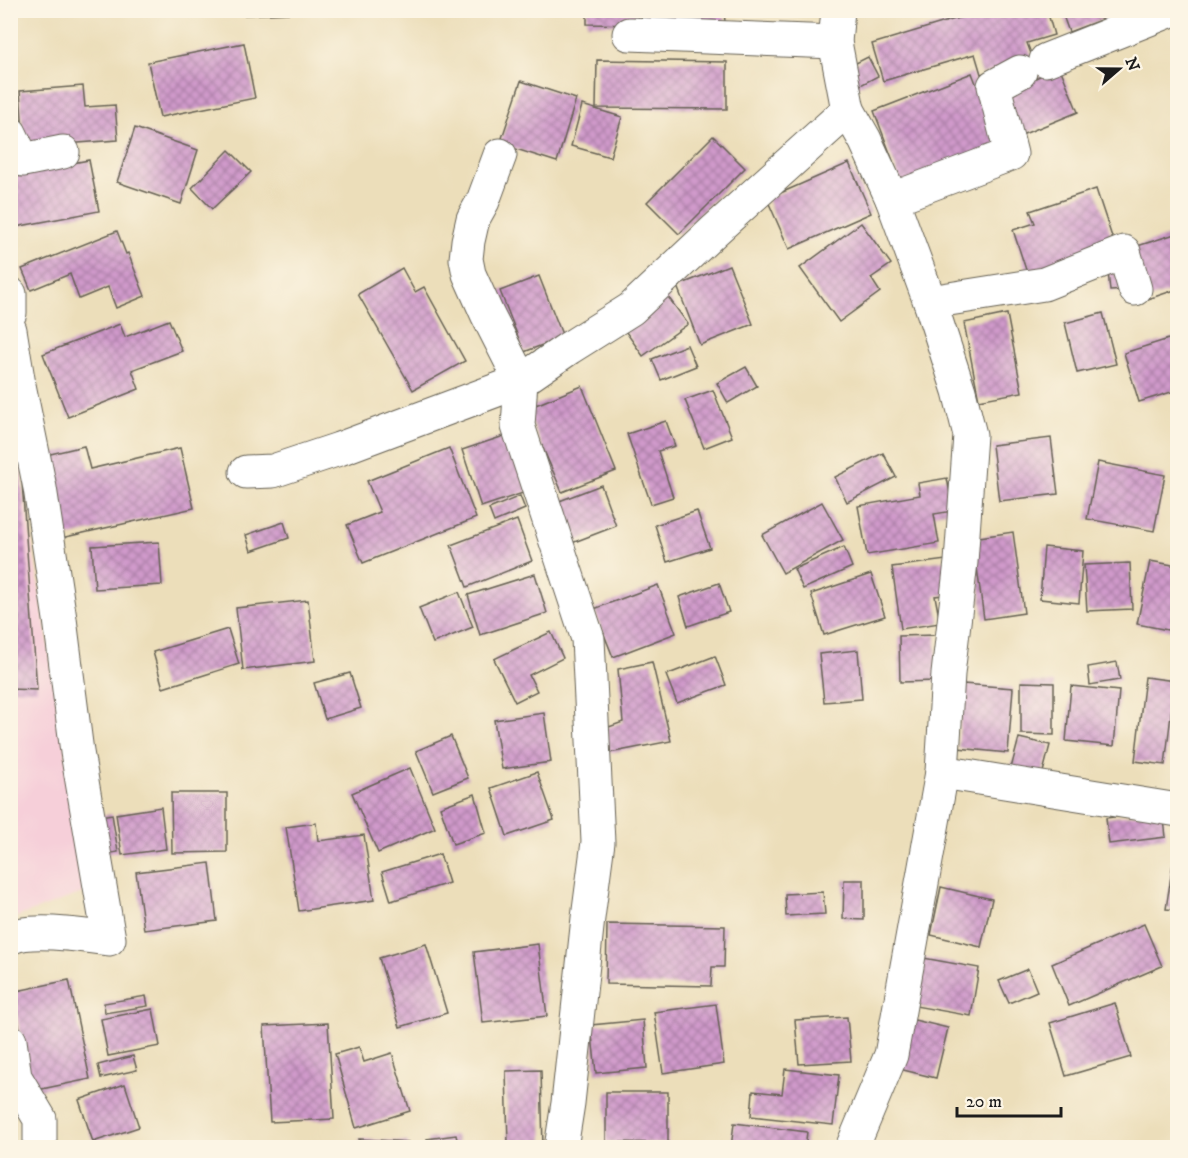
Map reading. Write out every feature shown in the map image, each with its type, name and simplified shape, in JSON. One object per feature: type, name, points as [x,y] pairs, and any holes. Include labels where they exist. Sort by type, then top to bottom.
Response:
[{"type":"street","points":[[892,199],[1011,154],[994,86],[1033,66],[1172,10]]},
{"type":"street","points":[[629,34],[837,26],[848,110],[866,140],[892,199],[930,302],[959,391],[970,435],[961,561],[948,674],[942,772],[891,1055],[852,1148]]},
{"type":"street","points":[[246,472],[273,471],[339,449],[521,381],[568,348],[631,309],[848,110]]},
{"type":"street","points":[[10,133],[23,160],[63,152]]},
{"type":"street","points":[[500,155],[483,201],[473,219],[466,259],[469,274],[487,314],[521,381],[518,426],[588,639],[598,843],[561,1148]]},
{"type":"street","points":[[930,302],[1044,284],[1124,252],[1135,289]]},
{"type":"street","points":[[10,294],[10,313]]},
{"type":"street","points":[[10,330],[40,488],[77,752],[109,939],[75,934],[23,933],[10,938]]},
{"type":"street","points":[[942,772],[1178,810]]},
{"type":"street","points":[[10,1041],[15,1077],[39,1119],[40,1148]]},
{"type":"shaded area","points":[[10,408],[88,891],[11,919]]},
{"type":"building","points":[[244,10],[291,10],[291,13],[244,15]]},
{"type":"building","points":[[587,10],[638,10],[638,25],[587,24]]},
{"type":"building","points":[[642,10],[660,10],[660,15],[642,17]]},
{"type":"building","points":[[662,10],[724,10],[725,22],[663,25]]},
{"type":"building","points":[[928,10],[947,10],[948,16],[928,18]]},
{"type":"building","points":[[985,10],[1047,10],[1054,35],[1027,43],[1033,59],[981,74],[975,54],[883,81],[872,44]]},
{"type":"building","points":[[1061,10],[1124,10],[1124,11],[1069,32]]},
{"type":"building","points":[[244,43],[255,98],[160,117],[148,62]]},
{"type":"building","points":[[868,57],[878,76],[855,88],[846,68]]},
{"type":"building","points":[[597,60],[727,62],[727,109],[596,108]]},
{"type":"building","points":[[1060,68],[1078,112],[1019,136],[1001,92]]},
{"type":"building","points":[[972,73],[1001,148],[903,187],[874,111]]},
{"type":"building","points":[[521,81],[576,99],[557,162],[500,144]]},
{"type":"building","points":[[83,86],[85,107],[115,105],[118,140],[24,147],[20,91]]},
{"type":"building","points":[[582,105],[622,117],[610,157],[571,146]]},
{"type":"building","points":[[135,128],[198,150],[181,204],[117,182]]},
{"type":"building","points":[[713,136],[745,168],[679,234],[647,202]]},
{"type":"building","points":[[229,150],[251,172],[212,209],[192,188]]},
{"type":"building","points":[[89,160],[99,211],[10,228],[10,175]]},
{"type":"building","points":[[849,163],[871,213],[789,249],[767,199]]},
{"type":"building","points":[[1096,189],[1116,249],[1029,279],[1013,230],[1035,223],[1030,211]]},
{"type":"building","points":[[861,223],[891,264],[871,278],[880,292],[839,322],[800,268]]},
{"type":"building","points":[[117,231],[145,296],[116,308],[108,287],[79,299],[70,274],[31,290],[22,269]]},
{"type":"building","points":[[1175,234],[1178,242],[1178,289],[1145,300],[1128,249]]},
{"type":"building","points":[[1107,262],[1127,290],[1110,291]]},
{"type":"building","points":[[729,265],[753,324],[700,345],[677,286]]},
{"type":"building","points":[[402,268],[415,292],[424,287],[465,361],[413,390],[358,294]]},
{"type":"building","points":[[539,276],[563,337],[524,352],[500,291]]},
{"type":"building","points":[[666,294],[688,324],[643,356],[621,325]]},
{"type":"building","points":[[1103,313],[1116,364],[1077,373],[1065,323]]},
{"type":"building","points":[[1007,314],[1022,392],[979,400],[964,323]]},
{"type":"building","points":[[169,320],[182,351],[132,370],[139,389],[68,417],[43,354],[120,324],[125,337]]},
{"type":"building","points":[[1178,336],[1178,390],[1139,402],[1124,353]]},
{"type":"building","points":[[687,345],[696,366],[661,380],[652,359]]},
{"type":"building","points":[[746,367],[757,386],[728,403],[717,383]]},
{"type":"building","points":[[582,386],[616,471],[562,492],[526,409]]},
{"type":"building","points":[[713,390],[732,437],[704,448],[685,400]]},
{"type":"building","points":[[666,421],[675,446],[658,451],[673,497],[651,504],[627,434]]},
{"type":"building","points":[[510,434],[529,491],[481,507],[462,450]]},
{"type":"building","points":[[1051,438],[1058,494],[999,501],[992,445]]},
{"type":"building","points":[[19,440],[37,690],[10,689],[10,441]]},
{"type":"building","points":[[84,446],[90,469],[180,448],[194,508],[61,538],[42,456]]},
{"type":"building","points":[[449,448],[476,518],[363,563],[347,525],[380,512],[367,481]]},
{"type":"building","points":[[883,453],[896,477],[847,502],[835,477]]},
{"type":"building","points":[[1098,462],[1165,475],[1154,531],[1087,519]]},
{"type":"building","points":[[947,478],[953,511],[934,514],[939,543],[867,555],[858,506],[920,495],[918,483]]},
{"type":"building","points":[[601,485],[616,526],[564,546],[549,505]]},
{"type":"building","points":[[520,496],[525,509],[494,522],[489,509]]},
{"type":"building","points":[[822,502],[843,540],[783,573],[762,535]]},
{"type":"building","points":[[697,511],[710,548],[667,562],[655,525]]},
{"type":"building","points":[[517,520],[532,561],[467,587],[451,545]]},
{"type":"building","points":[[284,522],[289,538],[251,551],[246,535]]},
{"type":"building","points":[[1013,532],[1024,613],[984,619],[973,538]]},
{"type":"building","points":[[159,542],[162,585],[95,589],[92,546]]},
{"type":"building","points":[[844,547],[852,567],[803,589],[794,569]]},
{"type":"building","points":[[1044,547],[1083,551],[1079,603],[1040,599]]},
{"type":"building","points":[[946,560],[952,594],[935,596],[940,623],[901,629],[892,567]]},
{"type":"building","points":[[1150,561],[1178,566],[1178,632],[1137,624]]},
{"type":"building","points":[[1130,563],[1132,609],[1087,611],[1084,565]]},
{"type":"building","points":[[535,574],[547,613],[480,635],[468,595]]},
{"type":"building","points":[[871,574],[885,616],[824,635],[811,594]]},
{"type":"building","points":[[719,583],[729,612],[688,626],[679,597]]},
{"type":"building","points":[[658,585],[676,633],[613,657],[594,609]]},
{"type":"building","points":[[459,592],[473,627],[433,643],[419,608]]},
{"type":"building","points":[[308,600],[315,661],[243,670],[236,608]]},
{"type":"building","points":[[228,629],[239,664],[163,688],[153,652]]},
{"type":"building","points":[[551,632],[563,658],[529,675],[537,691],[515,702],[494,659]]},
{"type":"building","points":[[936,635],[937,681],[900,682],[899,636]]},
{"type":"building","points":[[858,650],[862,699],[824,702],[819,654]]},
{"type":"building","points":[[715,656],[726,685],[677,703],[666,675]]},
{"type":"building","points":[[652,662],[671,741],[609,753],[606,728],[623,722],[618,669]]},
{"type":"building","points":[[1117,662],[1120,680],[1090,685],[1088,667]]},
{"type":"building","points":[[350,673],[361,708],[325,719],[314,683]]},
{"type":"building","points":[[1145,677],[1175,681],[1165,765],[1135,761]]},
{"type":"building","points":[[1021,682],[1054,683],[1054,735],[1021,734]]},
{"type":"building","points":[[963,684],[1013,688],[1008,753],[958,748]]},
{"type":"building","points":[[1071,686],[1119,691],[1114,746],[1066,741]]},
{"type":"building","points":[[544,713],[551,762],[502,769],[494,720]]},
{"type":"building","points":[[451,736],[468,778],[433,792],[416,751]]},
{"type":"building","points":[[1019,738],[1050,745],[1041,780],[1010,772]]},
{"type":"building","points":[[410,768],[435,828],[378,853],[352,793]]},
{"type":"building","points":[[537,772],[554,820],[507,836],[491,788]]},
{"type":"building","points":[[171,793],[227,793],[227,852],[172,853]]},
{"type":"building","points":[[475,794],[486,833],[453,844],[440,807]]},
{"type":"building","points":[[161,807],[166,849],[122,855],[116,814]]},
{"type":"building","points":[[1163,811],[1166,837],[1109,844],[1106,818]]},
{"type":"building","points":[[112,814],[118,852],[100,855],[94,817]]},
{"type":"building","points":[[316,823],[318,841],[364,835],[374,900],[299,911],[286,827]]},
{"type":"building","points":[[1176,843],[1178,843],[1178,910],[1166,909]]},
{"type":"building","points":[[440,854],[449,883],[391,901],[382,872]]},
{"type":"building","points":[[210,863],[217,921],[144,930],[136,872]]},
{"type":"building","points":[[844,880],[864,880],[864,920],[843,919]]},
{"type":"building","points":[[941,887],[992,899],[981,947],[931,935]]},
{"type":"building","points":[[823,892],[825,914],[786,916],[785,894]]},
{"type":"building","points":[[607,924],[725,926],[724,967],[712,967],[711,986],[606,984]]},
{"type":"building","points":[[1144,924],[1162,966],[1069,1006],[1052,964]]},
{"type":"building","points":[[426,944],[447,1013],[400,1027],[379,958]]},
{"type":"building","points":[[538,944],[547,1016],[483,1023],[474,952]]},
{"type":"building","points":[[918,957],[979,968],[971,1016],[915,1006]]},
{"type":"building","points":[[1028,969],[1037,991],[1009,1003],[999,981]]},
{"type":"building","points":[[69,980],[90,1079],[32,1091],[12,992]]},
{"type":"building","points":[[146,996],[148,1006],[105,1013],[104,1003]]},
{"type":"building","points":[[1115,1003],[1131,1057],[1066,1076],[1050,1023]]},
{"type":"building","points":[[716,1004],[724,1064],[663,1073],[654,1012]]},
{"type":"building","points":[[153,1009],[160,1046],[108,1056],[101,1019]]},
{"type":"building","points":[[847,1017],[851,1061],[799,1064],[795,1020]]},
{"type":"building","points":[[906,1018],[948,1028],[936,1078],[895,1068]]},
{"type":"building","points":[[643,1020],[647,1068],[596,1073],[591,1025]]},
{"type":"building","points":[[328,1023],[334,1119],[270,1122],[264,1026]]},
{"type":"building","points":[[359,1047],[364,1062],[392,1053],[410,1111],[356,1128],[335,1054]]},
{"type":"building","points":[[133,1056],[137,1070],[101,1078],[98,1065]]},
{"type":"building","points":[[785,1069],[839,1075],[833,1125],[751,1116],[753,1091],[782,1094]]},
{"type":"building","points":[[541,1070],[543,1148],[468,1148],[468,1145],[508,1144],[506,1071]]},
{"type":"building","points":[[125,1084],[139,1127],[93,1142],[79,1100]]},
{"type":"building","points":[[606,1092],[668,1092],[668,1143],[606,1142]]},
{"type":"building","points":[[734,1123],[807,1132],[805,1148],[731,1148]]},
{"type":"building","points":[[456,1135],[459,1148],[428,1148],[427,1139]]},
{"type":"building","points":[[359,1139],[408,1142],[408,1148],[359,1148]]}]
